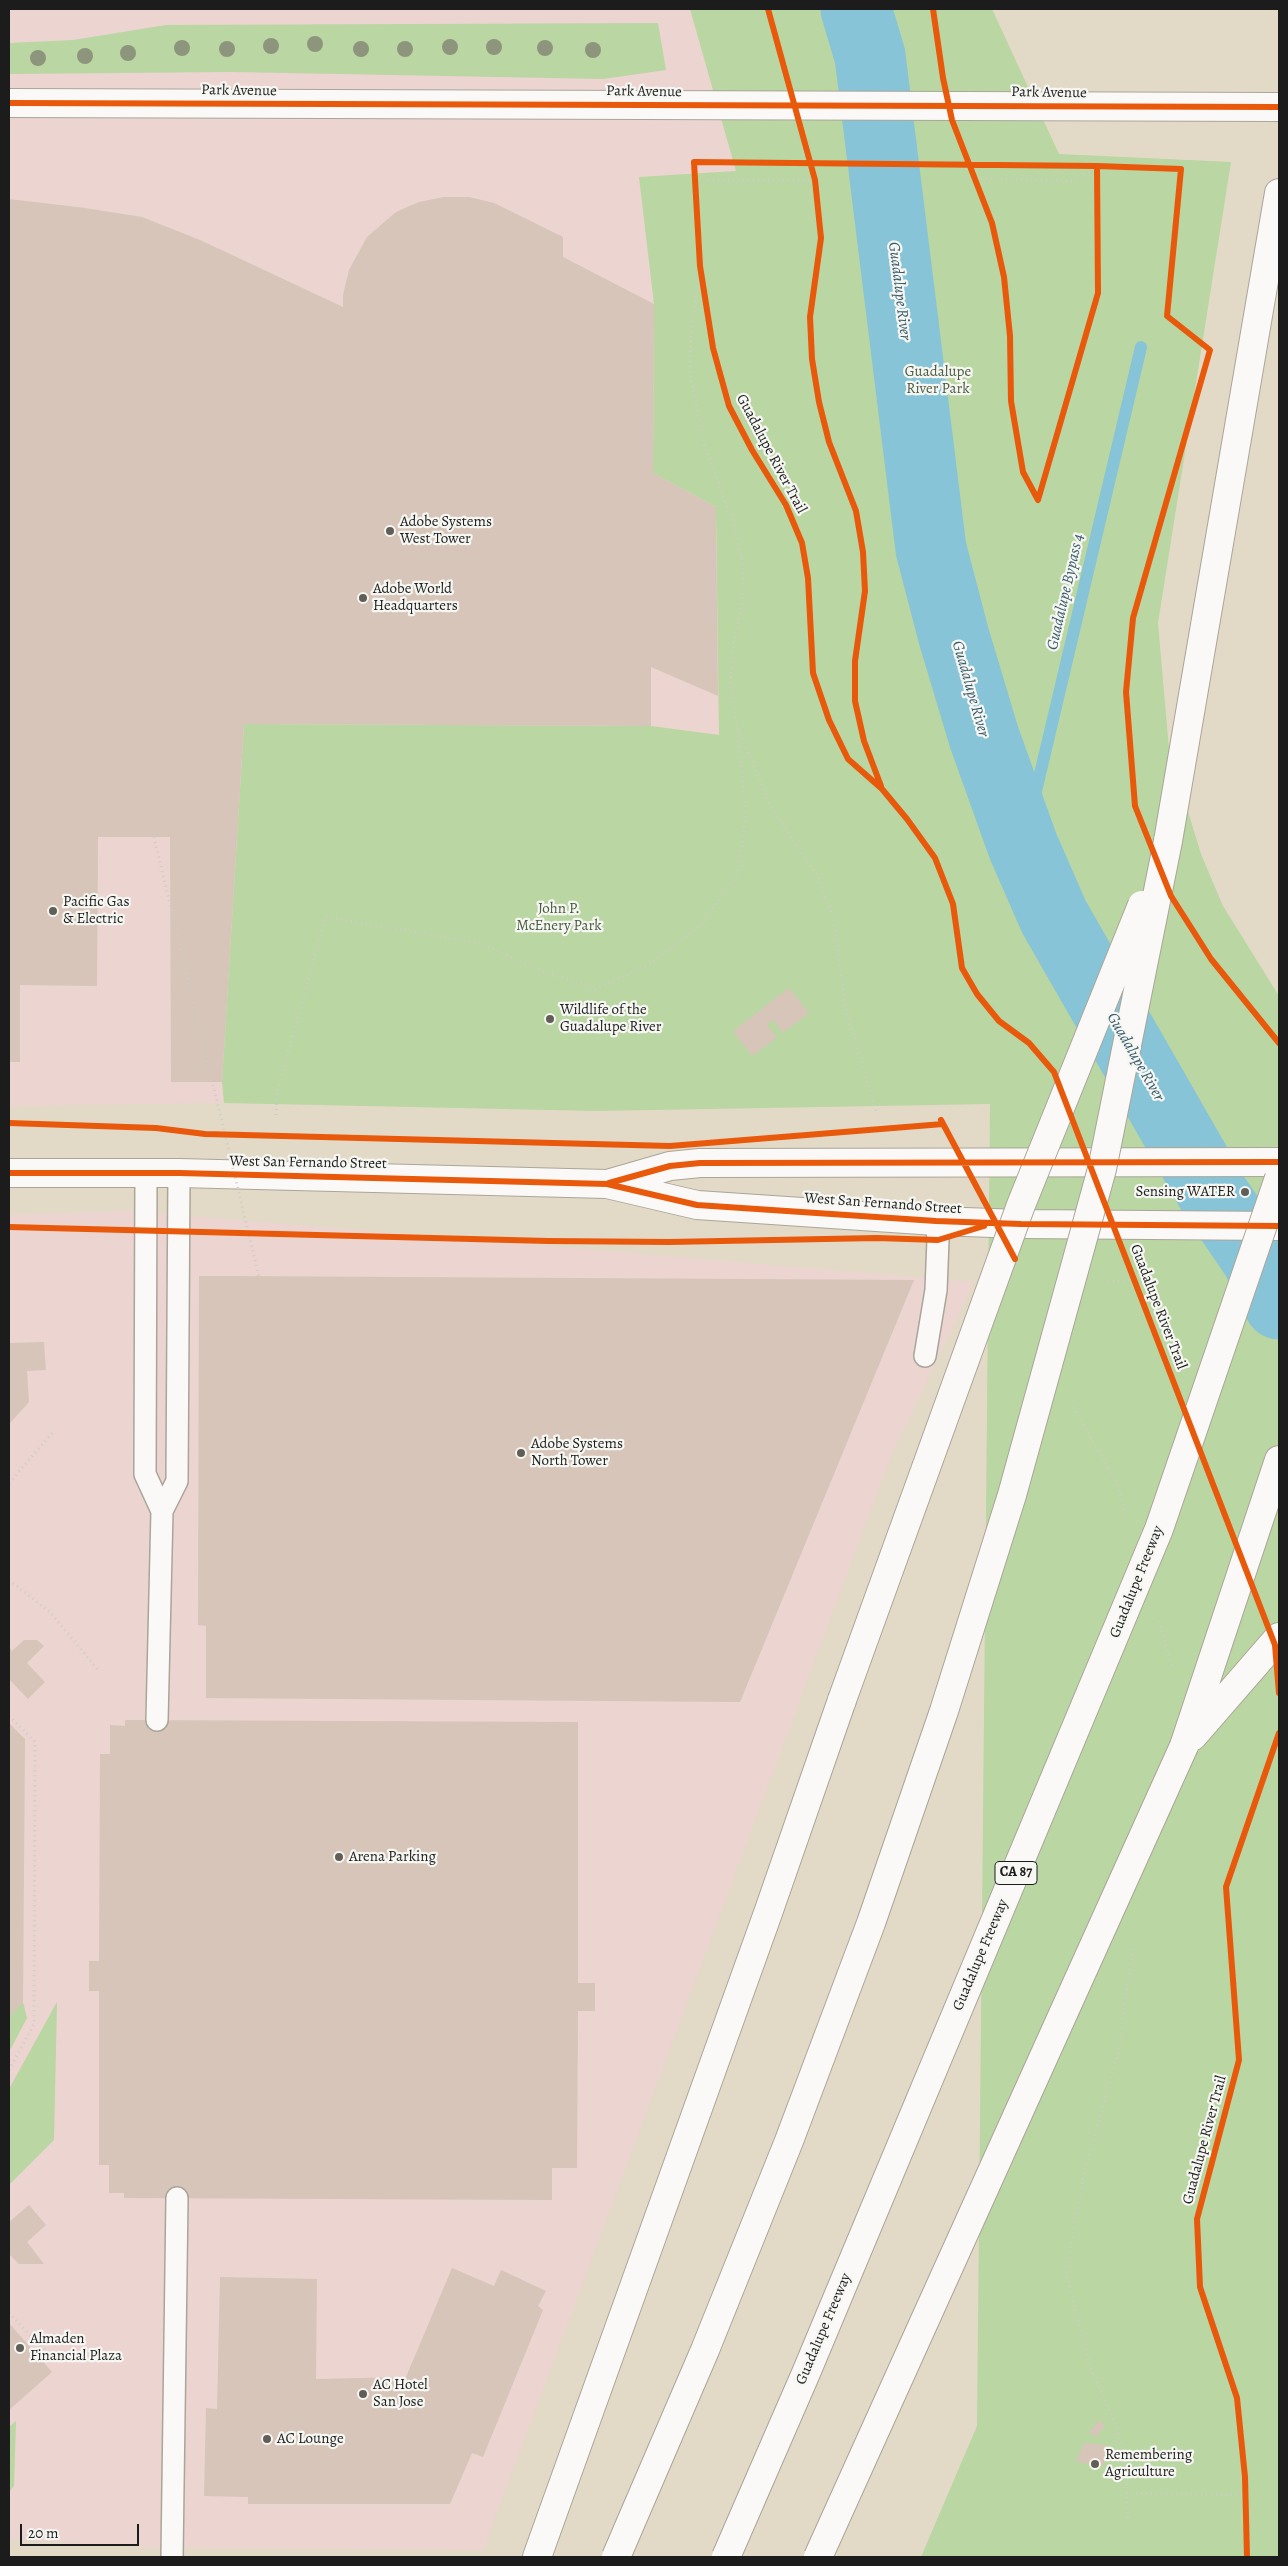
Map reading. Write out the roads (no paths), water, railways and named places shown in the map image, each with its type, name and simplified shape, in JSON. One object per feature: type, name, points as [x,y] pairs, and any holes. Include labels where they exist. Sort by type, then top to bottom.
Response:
[{"type":"main road","name":"Park Avenue","points":[[9,103],[1279,107]]},
{"type":"main road","points":[[616,2557],[709,2341],[789,2141],[871,1923],[944,1711],[1012,1495],[1102,1168],[1168,841],[1225,498],[1279,193]]},
{"type":"main road","points":[[537,2557],[768,1913],[842,1700],[1021,1205],[1168,841]]},
{"type":"main road","name":"West San Fernando Street","points":[[607,1184],[670,1166],[700,1163],[1024,1164],[1279,1162]]},
{"type":"main road","name":"West San Fernando Street","points":[[9,1173],[178,1173],[607,1184],[697,1205],[936,1221],[1021,1224],[1279,1226]]},
{"type":"main road","name":"Guadalupe Freeway","points":[[726,2557],[810,2364],[1159,1529],[1279,1178]]},
{"type":"main road","points":[[818,2557],[1184,1746],[1279,1460]]},
{"type":"main road","points":[[1184,1746],[1279,1637]]},
{"type":"lane","points":[[146,1173],[146,1474],[162,1511],[158,1720]]},
{"type":"lane","points":[[162,1511],[177,1481],[178,1173]]},
{"type":"lane","points":[[925,1356],[936,1290],[938,1240],[936,1221]]},
{"type":"lane","points":[[146,1395],[177,1396]]},
{"type":"lane","points":[[172,2557],[177,2198]]},
{"type":"waterway","name":"Guadalupe River","points":[[856,9],[870,56],[931,549],[954,637],[984,737],[1023,846],[1054,917],[1213,1194],[1256,1257],[1279,1304]]},
{"type":"waterway","name":"Guadalupe Bypass 4","points":[[1023,846],[1141,347]]},
{"type":"place","name":"Adobe Systems West Tower","points":[[390,531]]},
{"type":"place","name":"Adobe World Headquarters","points":[[363,598]]},
{"type":"place","name":"Pacific Gas & Electric","points":[[53,911]]},
{"type":"place","name":"Wildlife of the Guadalupe River","points":[[550,1019]]},
{"type":"place","name":"Sensing WATER","points":[[1245,1192]]},
{"type":"place","name":"Adobe Systems North Tower","points":[[521,1453]]},
{"type":"place","name":"Arena Parking","points":[[339,1857]]},
{"type":"place","name":"Almaden Financial Plaza","points":[[20,2348]]},
{"type":"place","name":"AC Hotel San Jose","points":[[363,2394]]},
{"type":"place","name":"AC Lounge","points":[[267,2439]]},
{"type":"place","name":"Remembering Agriculture","points":[[1095,2464]]},
{"type":"park label","name":"Guadalupe River Park","points":[[938,380]]},
{"type":"park label","name":"John P. McEnery Park","points":[[559,918]]}]
